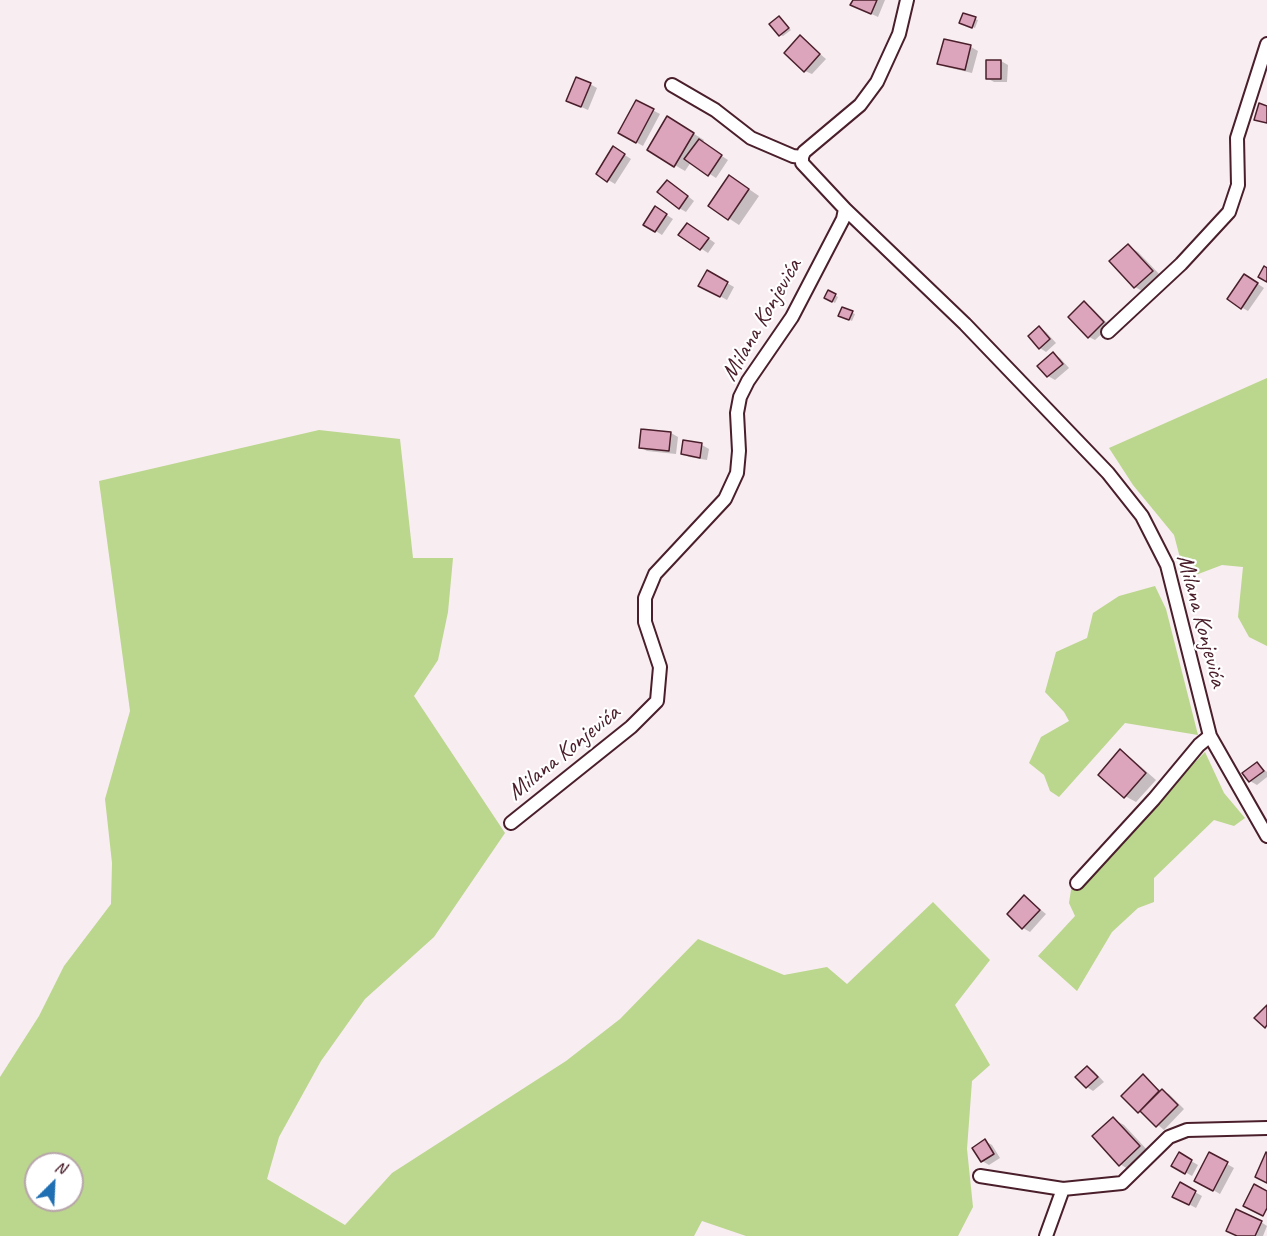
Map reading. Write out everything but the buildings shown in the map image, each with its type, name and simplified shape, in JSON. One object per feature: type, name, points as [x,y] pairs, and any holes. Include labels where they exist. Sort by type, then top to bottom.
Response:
[{"type":"street","points":[[672,85],[715,110],[751,138],[794,156],[802,157],[804,152],[860,105],[877,82],[899,34],[907,0]]},
{"type":"street","points":[[1108,332],[1181,264],[1229,212],[1238,185],[1237,138],[1267,44]]},
{"type":"street","name":"Milana Konjevića","points":[[802,157],[802,163],[845,209],[965,324],[1108,473],[1142,516],[1167,565],[1210,736],[1267,836]]},
{"type":"street","name":"Milana Konjevića","points":[[511,823],[631,727],[657,701],[660,667],[645,622],[645,598],[655,574],[724,499],[737,474],[739,451],[737,413],[740,397],[748,381],[792,317],[843,219],[845,209]]},
{"type":"street","points":[[1077,883],[1155,799],[1199,745],[1210,736]]},
{"type":"street","points":[[980,1176],[1063,1189],[1122,1183],[1169,1137],[1187,1130],[1267,1128]]},
{"type":"street","points":[[1046,1236],[1063,1189]]},
{"type":"green space","points":[[1267,378],[1267,646],[1249,637],[1238,617],[1243,567],[1222,565],[1193,576],[1184,573],[1174,535],[1133,485],[1109,448]]},
{"type":"green space","points":[[319,430],[400,439],[413,558],[453,558],[448,612],[438,660],[414,696],[505,833],[434,937],[365,999],[321,1061],[279,1137],[267,1179],[345,1225],[392,1173],[566,1061],[620,1019],[698,939],[784,975],[827,967],[847,984],[933,902],[990,960],[955,1005],[990,1065],[972,1081],[967,1149],[973,1207],[958,1236],[746,1236],[702,1221],[694,1236],[0,1236],[0,1077],[39,1016],[64,966],[111,904],[112,863],[105,799],[130,711],[99,481]]},
{"type":"green space","points":[[1155,586],[1166,609],[1198,735],[1125,723],[1059,797],[1050,791],[1044,775],[1029,763],[1041,737],[1069,721],[1064,712],[1045,692],[1056,652],[1087,638],[1093,613],[1119,596]]},
{"type":"green space","points":[[1205,752],[1224,793],[1245,818],[1234,826],[1214,820],[1154,878],[1154,902],[1138,908],[1112,932],[1077,991],[1038,956],[1075,916],[1069,903],[1071,890]]}]
